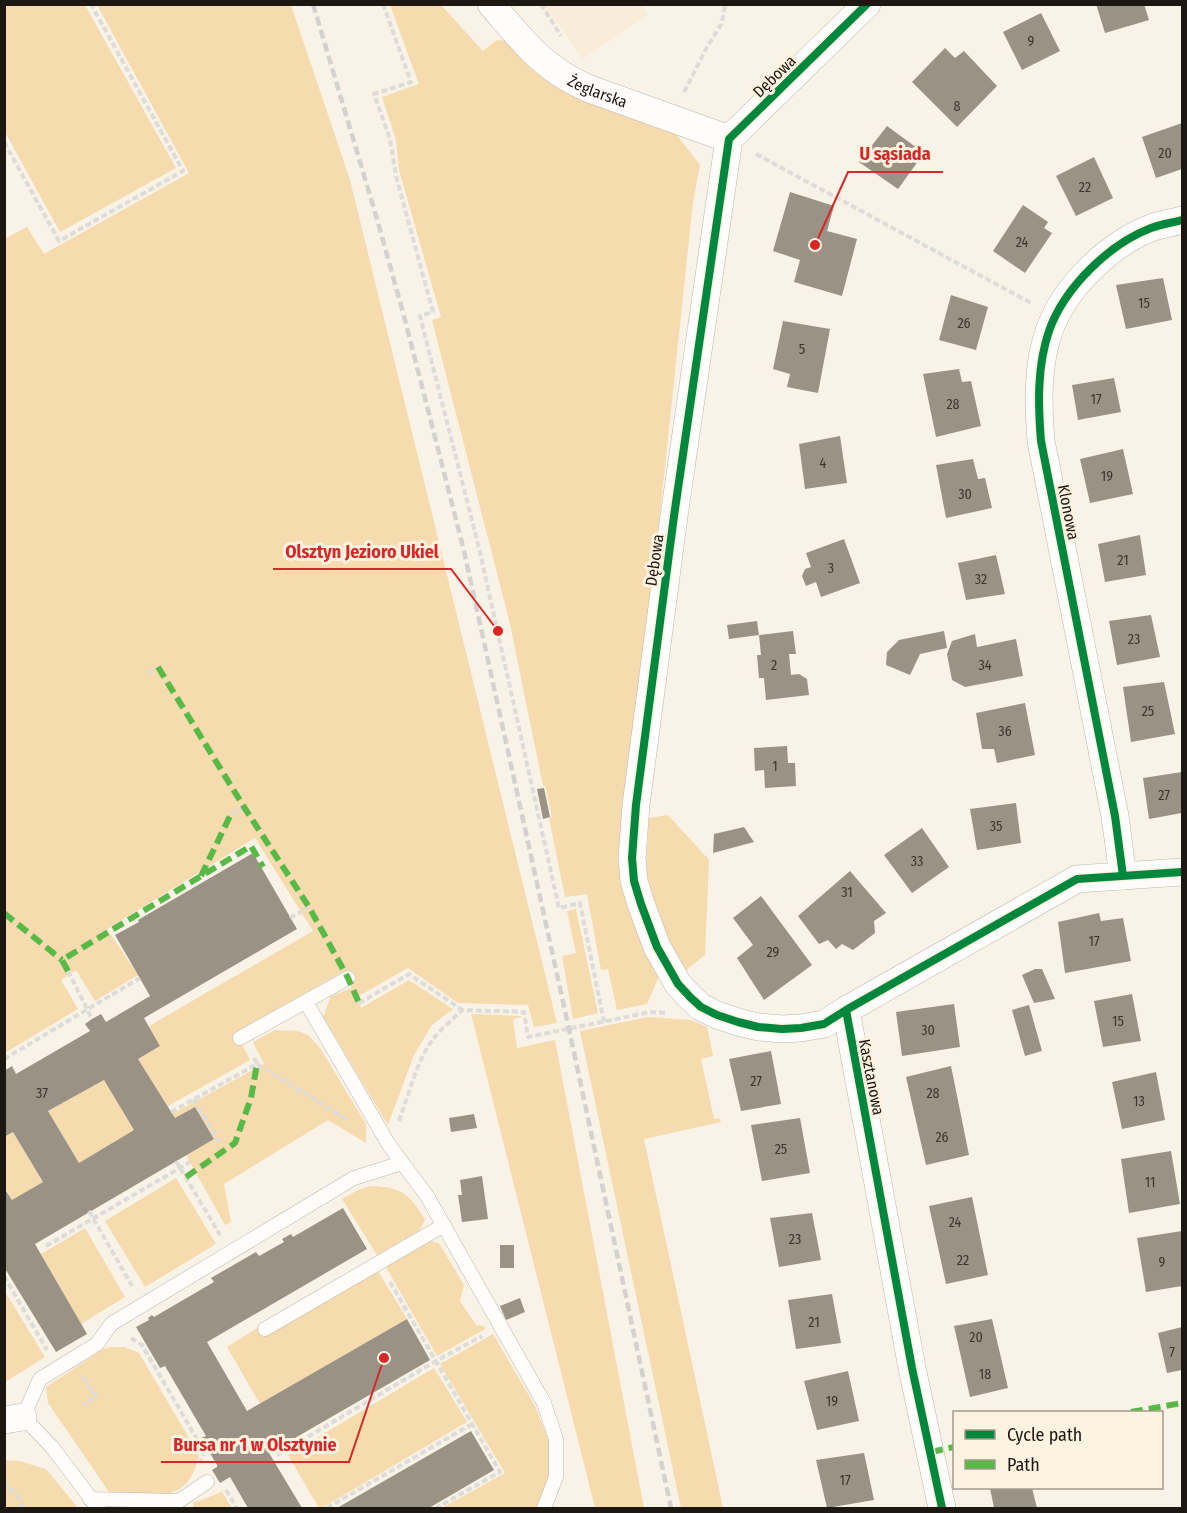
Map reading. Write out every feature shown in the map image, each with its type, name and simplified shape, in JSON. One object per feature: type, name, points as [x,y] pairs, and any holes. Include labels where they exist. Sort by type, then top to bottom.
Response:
[{"type":"street","name":"Żeglarska","points":[[491,4],[544,63],[571,81],[729,139]]},
{"type":"street","name":"Dębowa","points":[[846,1010],[824,1023],[782,1029],[738,1022],[701,1007],[678,984],[657,947],[634,881],[632,858],[636,805],[672,527],[729,139],[867,4]]},
{"type":"street","name":"Klonowa","points":[[1123,876],[1115,816],[1041,441],[1038,412],[1039,385],[1049,331],[1056,316],[1082,278],[1099,260],[1124,242],[1151,228],[1182,220]]},
{"type":"street","points":[[846,1010],[1077,879],[1181,876]]},
{"type":"street","name":"Kasztanowa","points":[[846,1010],[912,1368],[942,1509]]},
{"type":"lane","points":[[241,1037],[348,978]]},
{"type":"lane","points":[[306,1002],[389,1145],[427,1196],[544,1403],[556,1439],[556,1477],[544,1509]]},
{"type":"lane","points":[[207,1482],[179,1501],[113,1498],[94,1504],[52,1447],[14,1418],[39,1380],[96,1344],[111,1324],[354,1178],[402,1163]]},
{"type":"lane","points":[[265,1329],[444,1226]]},
{"type":"path","points":[[4,142],[59,241],[183,171],[91,4]]},
{"type":"path","points":[[383,4],[411,82],[374,94],[390,139],[396,176],[433,312],[420,316],[479,548],[559,908],[580,903],[604,1022]]},
{"type":"path","points":[[541,4],[551,20]]},
{"type":"path","points":[[681,101],[692,75],[722,23],[725,4]]},
{"type":"path","points":[[729,139],[1056,316]]},
{"type":"path","points":[[148,673],[158,667]]},
{"type":"path","points":[[231,814],[244,807]]},
{"type":"path","points":[[290,918],[309,907]]},
{"type":"path","points":[[68,971],[92,1019]]},
{"type":"path","points":[[358,1003],[409,974],[462,1010],[524,1012],[528,1037],[651,1012],[670,1013]]},
{"type":"path","points":[[4,1059],[140,978]]},
{"type":"path","points":[[389,1145],[419,1065],[430,1044],[462,1010]]},
{"type":"path","points":[[241,1037],[257,1064],[348,1120]]},
{"type":"path","points":[[171,1112],[257,1064]]},
{"type":"path","points":[[194,1099],[219,1143]]},
{"type":"path","points":[[176,1161],[215,1227]]},
{"type":"path","points":[[46,1246],[190,1162]]},
{"type":"path","points":[[89,1211],[126,1277]]},
{"type":"path","points":[[379,1263],[500,1472],[462,1491],[436,1509]]},
{"type":"path","points":[[4,1276],[48,1351]]},
{"type":"path","points":[[111,1324],[142,1345],[204,1451],[198,1467],[212,1492],[224,1487],[237,1509]]},
{"type":"path","points":[[277,1455],[501,1325]]},
{"type":"path","points":[[71,1360],[96,1397],[83,1405]]},
{"type":"path","points":[[327,1509],[472,1424]]},
{"type":"path","points":[[4,1481],[19,1498],[23,1509]]},
{"type":"shaded area","points":[[4,5],[85,5],[176,168],[60,232],[5,132]]},
{"type":"shaded area","points":[[97,5],[291,5],[350,180],[557,1023],[534,1027],[528,1005],[458,1003],[408,968],[357,997],[361,1008],[409,980],[453,1009],[432,1025],[414,1055],[388,1125],[323,1017],[331,996],[352,988],[344,971],[236,1032],[250,1060],[168,1106],[138,1059],[160,1046],[149,1026],[313,931],[255,838],[107,929],[138,975],[95,1001],[76,970],[61,980],[78,1009],[5,1053],[4,239],[27,227],[44,254],[189,173]]},
{"type":"shaded area","points":[[390,5],[441,5],[483,51],[497,40],[508,41],[676,134],[700,165],[693,202],[624,853],[660,974],[647,1004],[617,1010],[608,969],[601,970],[587,894],[565,897],[549,818],[552,817],[545,786],[543,786],[510,624],[432,320],[441,317],[399,170],[396,140],[382,97],[419,84]]},
{"type":"shaded area","points":[[545,5],[641,5],[648,14],[583,59]]},
{"type":"shaded area","points":[[668,815],[709,860],[705,955],[686,970],[661,931],[645,884],[649,818]]},
{"type":"shaded area","points":[[576,909],[598,1013],[573,1019],[562,956],[576,953],[567,911]]},
{"type":"shaded area","points":[[471,1014],[521,1016],[513,1019],[517,1048],[555,1040],[644,1508],[595,1508]]},
{"type":"shaded area","points":[[648,1017],[691,1020],[707,1027],[713,1056],[701,1059],[714,1119],[719,1118],[721,1122],[644,1139],[723,1508],[681,1508],[580,1031]]},
{"type":"shaded area","points":[[275,1030],[297,1031],[308,1035],[320,1048],[366,1124],[366,1143],[328,1120],[224,1184],[231,1222],[225,1225],[186,1155],[214,1138],[195,1107],[175,1118],[172,1114],[264,1064],[253,1042]]},
{"type":"shaded area","points":[[104,1080],[134,1130],[79,1163],[48,1111]]},
{"type":"shaded area","points":[[13,1132],[43,1182],[12,1200],[5,1188],[5,1137]]},
{"type":"shaded area","points":[[176,1178],[216,1244],[145,1287],[105,1221]]},
{"type":"shaded area","points":[[371,1186],[390,1188],[404,1194],[414,1203],[425,1219],[420,1230],[377,1255],[342,1199]]},
{"type":"shaded area","points":[[85,1228],[125,1297],[81,1324],[41,1254]]},
{"type":"shaded area","points":[[430,1241],[439,1243],[464,1285],[460,1301],[476,1325],[484,1326],[485,1329],[437,1356],[386,1267]]},
{"type":"shaded area","points":[[378,1271],[407,1319],[260,1404],[227,1347],[262,1325]]},
{"type":"shaded area","points":[[4,1290],[45,1357],[5,1382],[4,1382]]},
{"type":"shaded area","points":[[493,1334],[535,1406],[549,1441],[551,1473],[537,1508],[442,1508],[505,1473],[440,1364]]},
{"type":"shaded area","points":[[124,1347],[139,1353],[199,1455],[189,1480],[181,1488],[168,1494],[109,1492],[48,1403],[46,1387],[103,1349]]},
{"type":"shaded area","points":[[434,1368],[467,1422],[319,1508],[288,1455]]},
{"type":"shaded area","points":[[4,1460],[19,1461],[46,1469],[78,1508],[5,1508]]},
{"type":"shaded area","points":[[222,1492],[232,1508],[194,1508],[193,1503]]},
{"type":"building","points":[[1096,4],[1144,4],[1149,20],[1105,33]]},
{"type":"building","points":[[1041,13],[1060,51],[1022,70],[1003,32]]},
{"type":"building","points":[[945,48],[955,58],[964,51],[997,86],[957,127],[912,82]]},
{"type":"building","points":[[1182,123],[1182,169],[1156,178],[1142,137]]},
{"type":"building","points":[[887,126],[924,153],[898,189],[859,162]]},
{"type":"building","points":[[1094,157],[1113,198],[1076,216],[1056,176]]},
{"type":"building","points":[[790,192],[834,206],[827,231],[857,239],[842,296],[794,282],[800,260],[773,251]]},
{"type":"building","points":[[1023,205],[1048,222],[1044,228],[1052,233],[1025,273],[993,251]]},
{"type":"building","points":[[1163,278],[1172,320],[1126,329],[1116,285]]},
{"type":"building","points":[[951,295],[988,307],[976,350],[939,340]]},
{"type":"building","points":[[783,321],[830,329],[818,393],[787,387],[790,374],[773,369]]},
{"type":"building","points":[[959,369],[962,382],[971,381],[981,426],[936,437],[923,374]]},
{"type":"building","points":[[1114,378],[1121,412],[1078,420],[1072,385]]},
{"type":"building","points":[[840,436],[847,483],[805,489],[799,444]]},
{"type":"building","points":[[1123,449],[1133,494],[1090,503],[1080,459]]},
{"type":"building","points":[[973,459],[978,479],[985,478],[992,508],[946,518],[936,465]]},
{"type":"building","points":[[1140,535],[1146,575],[1105,582],[1098,544]]},
{"type":"building","points":[[844,539],[860,583],[821,597],[816,582],[806,586],[802,576],[805,569],[811,567],[806,553]]},
{"type":"building","points":[[996,555],[1005,594],[966,600],[958,563]]},
{"type":"building","points":[[1151,615],[1160,657],[1117,665],[1109,621]]},
{"type":"building","points":[[757,621],[759,635],[729,639],[727,625]]},
{"type":"building","points":[[793,631],[796,654],[789,654],[791,675],[799,674],[807,679],[809,695],[766,700],[764,678],[759,678],[757,655],[761,655],[759,635]]},
{"type":"building","points":[[944,631],[947,648],[920,654],[910,675],[886,665],[887,652],[899,640]]},
{"type":"building","points":[[975,634],[977,647],[1016,639],[1023,676],[965,687],[952,680],[947,654],[952,641]]},
{"type":"building","points":[[1164,682],[1175,734],[1131,742],[1123,687]]},
{"type":"building","points":[[1025,703],[1035,755],[997,763],[994,749],[982,749],[976,713]]},
{"type":"building","points":[[787,746],[788,763],[795,763],[796,786],[765,788],[764,770],[755,771],[754,748]]},
{"type":"building","points":[[1182,772],[1182,813],[1149,819],[1143,778]]},
{"type":"building","points":[[544,788],[550,817],[543,819],[537,789]]},
{"type":"building","points":[[1016,803],[1021,843],[977,850],[970,809]]},
{"type":"building","points":[[744,827],[754,842],[713,853],[714,834]]},
{"type":"building","points":[[922,828],[949,867],[912,893],[884,855]]},
{"type":"building","points":[[253,853],[297,929],[144,1018],[160,1046],[138,1059],[175,1118],[195,1107],[214,1139],[35,1244],[87,1334],[56,1352],[4,1267],[4,1188],[12,1200],[43,1182],[13,1132],[4,1137],[4,1071],[12,1066],[16,1074],[90,1031],[85,1024],[92,1019],[101,1014],[106,1022],[150,996],[115,935],[139,922],[138,920]],"holes":[[[104,1080],[134,1130],[79,1163],[48,1111]]]},
{"type":"building","points":[[850,871],[886,913],[874,921],[875,933],[853,950],[842,944],[836,949],[828,940],[819,944],[798,916]]},
{"type":"building","points":[[761,896],[812,965],[764,1000],[737,958],[753,945],[733,918]]},
{"type":"building","points":[[1099,913],[1101,921],[1123,918],[1131,961],[1065,973],[1058,922]]},
{"type":"building","points":[[1035,969],[1042,969],[1055,999],[1034,1003],[1022,975]]},
{"type":"building","points":[[1132,994],[1141,1041],[1103,1047],[1094,1001]]},
{"type":"building","points":[[954,1004],[960,1047],[902,1056],[896,1012]]},
{"type":"building","points":[[1029,1005],[1042,1051],[1025,1056],[1012,1010]]},
{"type":"building","points":[[771,1051],[781,1104],[741,1111],[729,1059]]},
{"type":"building","points":[[951,1066],[969,1155],[926,1165],[906,1077]]},
{"type":"building","points":[[1156,1072],[1165,1120],[1122,1129],[1112,1082]]},
{"type":"building","points":[[474,1114],[477,1128],[451,1132],[449,1118]]},
{"type":"building","points":[[800,1118],[810,1173],[762,1181],[751,1125]]},
{"type":"building","points":[[1171,1151],[1180,1204],[1129,1213],[1121,1159]]},
{"type":"building","points":[[482,1176],[488,1219],[462,1222],[458,1195],[462,1195],[460,1180]]},
{"type":"building","points":[[972,1197],[988,1275],[946,1284],[929,1206]]},
{"type":"building","points":[[343,1208],[367,1249],[207,1342],[247,1411],[407,1319],[430,1360],[269,1453],[302,1508],[248,1508],[230,1477],[220,1483],[212,1470],[217,1465],[201,1438],[206,1436],[165,1366],[160,1368],[136,1327],[149,1320],[148,1318],[152,1315],[154,1317],[214,1282],[211,1278],[256,1252],[259,1256],[284,1242],[282,1239],[291,1234],[293,1237]]},
{"type":"building","points":[[812,1213],[821,1260],[779,1267],[770,1218]]},
{"type":"building","points":[[1182,1231],[1182,1286],[1146,1292],[1137,1238]]},
{"type":"building","points":[[500,1245],[514,1245],[514,1268],[500,1268]]},
{"type":"building","points":[[832,1294],[841,1343],[796,1349],[788,1300]]},
{"type":"building","points":[[520,1298],[525,1312],[506,1320],[500,1306]]},
{"type":"building","points":[[992,1319],[1008,1388],[970,1397],[954,1326]]},
{"type":"building","points":[[1182,1327],[1182,1370],[1167,1373],[1158,1333]]},
{"type":"building","points":[[848,1371],[859,1421],[817,1430],[804,1381]]},
{"type":"building","points":[[471,1431],[494,1470],[429,1508],[337,1508]]},
{"type":"building","points":[[864,1453],[874,1500],[827,1508],[816,1460]]},
{"type":"building","points":[[990,1489],[1032,1489],[1037,1508],[994,1508]]},
{"type":"railway","points":[[313,4],[404,316],[464,551],[671,1508]]},
{"type":"marked path","points":[[158,667],[309,907],[359,1003]]},
{"type":"marked path","points":[[201,876],[231,814]]},
{"type":"marked path","points":[[68,971],[62,960],[251,846],[263,867]]},
{"type":"marked path","points":[[4,913],[62,960]]},
{"type":"marked path","points":[[186,1177],[235,1143],[251,1098],[257,1064]]},
{"type":"marked path","points":[[1137,1411],[1182,1403]]},
{"type":"marked path","points":[[931,1452],[953,1447]]},
{"type":"cycle path","points":[[846,1010],[824,1024],[782,1029],[738,1022],[701,1007],[678,984],[657,947],[634,881],[632,858],[636,805],[674,516],[729,139],[867,4]]},
{"type":"cycle path","points":[[1123,876],[1115,816],[1041,441],[1040,371],[1045,344],[1056,315],[1065,299],[1090,269],[1104,256],[1135,235],[1182,220]]},
{"type":"cycle path","points":[[942,1508],[912,1368],[846,1010],[1077,879],[1182,872]]},
{"type":"place","name":"U sąsiada","points":[[815,245]]},
{"type":"place","name":"Olsztyn Jezioro Ukiel","points":[[498,631]]},
{"type":"place","name":"Bursa nr 1 w Olsztynie","points":[[384,1358]]}]
